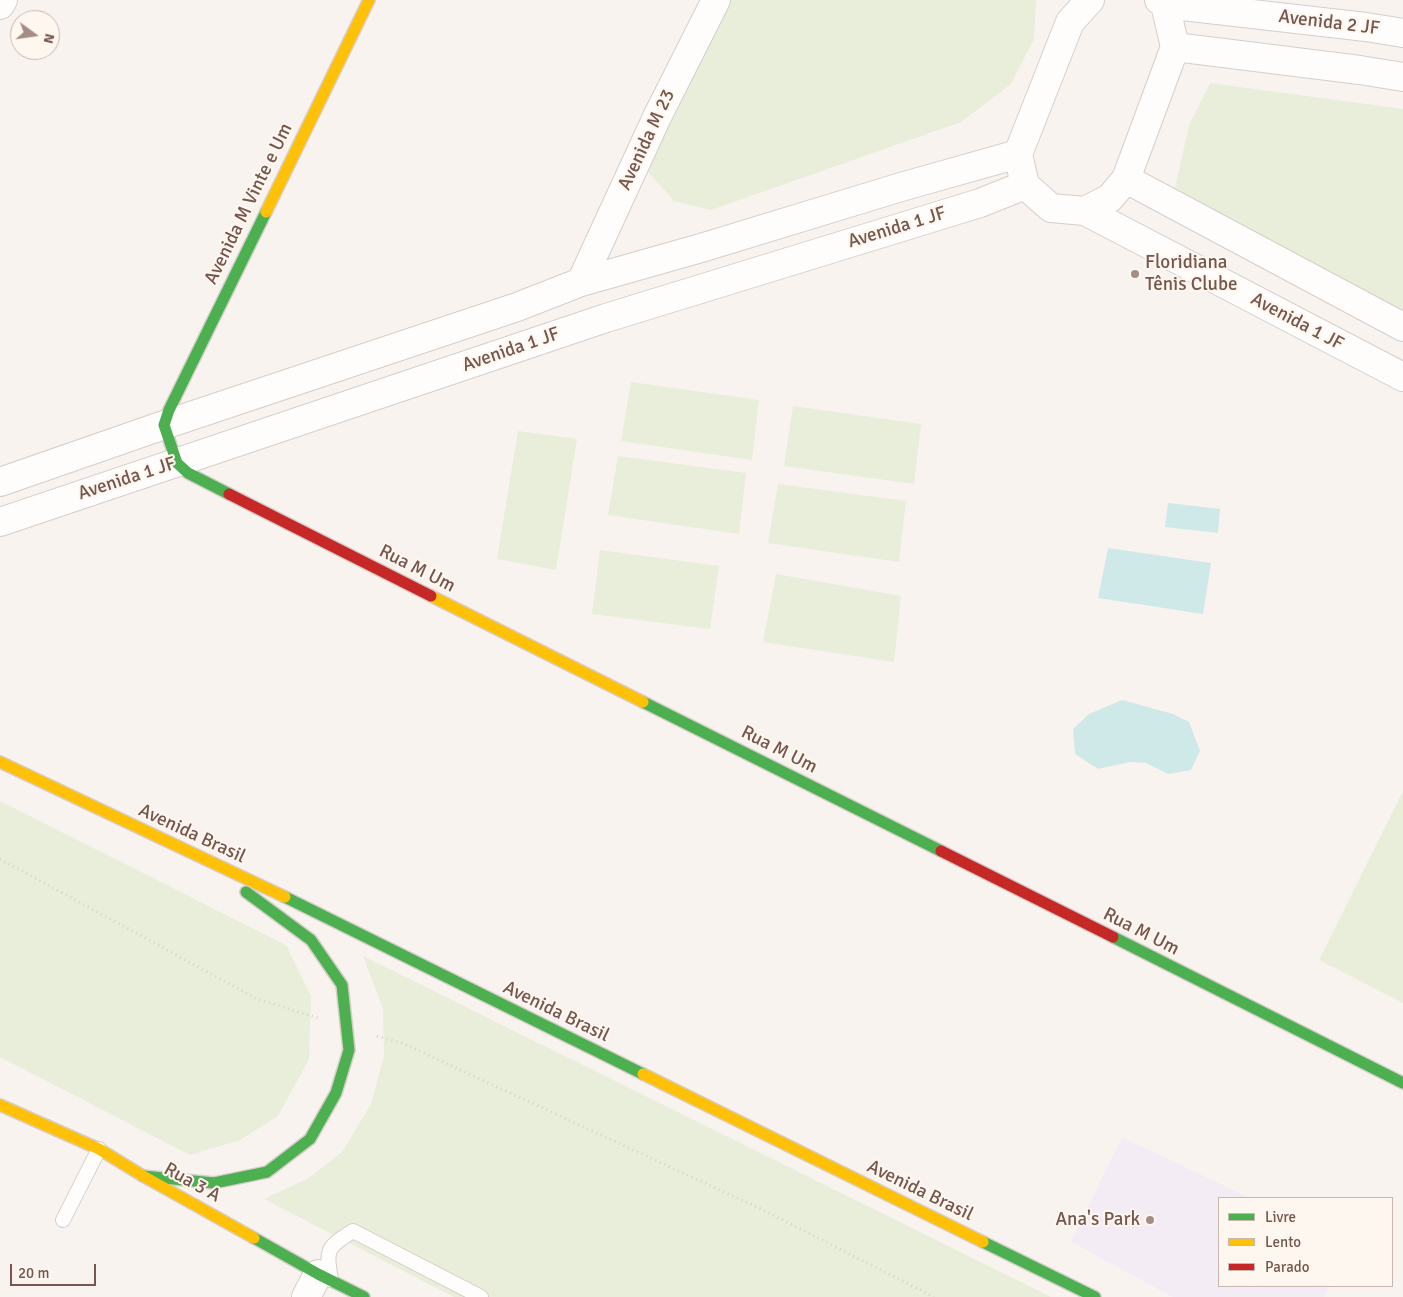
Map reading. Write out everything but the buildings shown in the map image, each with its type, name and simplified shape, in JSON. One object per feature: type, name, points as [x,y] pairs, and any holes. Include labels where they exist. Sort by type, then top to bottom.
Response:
[{"type":"main road","name":"Avenida M Vinte e Um","points":[[164,425],[180,386],[369,0]]},
{"type":"main road","points":[[164,425],[176,463]]},
{"type":"main road","name":"Rua M Um","points":[[176,463],[188,473],[1403,1083]]},
{"type":"main road","name":"Avenida Brasil","points":[[0,762],[279,894],[1095,1297]]},
{"type":"main road","points":[[143,1176],[214,1182],[267,1172],[310,1139],[336,1093],[350,1050],[342,985],[311,940],[194,854]]},
{"type":"main road","name":"Rua 3 A","points":[[0,1104],[99,1149],[318,1284],[364,1297]]},
{"type":"street","points":[[0,5],[3,0]]},
{"type":"street","name":"Avenida M 23","points":[[581,282],[657,117],[716,0]]},
{"type":"street","points":[[1090,0],[1064,11],[1018,154],[1025,185],[1051,208],[1085,211],[1110,198],[1126,179],[1175,47],[1162,2]]},
{"type":"street","name":"Avenida 2 JF","points":[[1162,2],[1403,33]]},
{"type":"street","points":[[1175,47],[1403,76]]},
{"type":"street","name":"Avenida 1 JF","points":[[0,482],[517,307],[581,282],[1018,154]]},
{"type":"street","points":[[1126,179],[1403,327]]},
{"type":"street","name":"Avenida 1 JF","points":[[0,522],[530,344],[712,285],[980,203],[1025,185]]},
{"type":"street","name":"Avenida 1 JF","points":[[1085,211],[1403,377]]},
{"type":"street","points":[[701,248],[712,285]]},
{"type":"street","points":[[517,307],[530,344]]},
{"type":"lane","points":[[63,1220],[99,1149]]},
{"type":"lane","points":[[318,1284],[333,1244],[353,1231],[481,1297]]},
{"type":"path","points":[[0,859],[257,999],[402,1043],[761,1209],[934,1297]]},
{"type":"shaded area","name":"Ana's Park","points":[[1122,1137],[1248,1197],[1218,1197],[1218,1287],[1329,1287],[1324,1297],[1173,1297],[1071,1242]]},
{"type":"green space","points":[[724,0],[1036,0],[1034,39],[1011,84],[961,122],[711,210],[674,201],[648,172],[656,136]]},
{"type":"green space","points":[[1210,83],[1403,109],[1403,316],[1173,198],[1189,125]]},
{"type":"green space","points":[[631,382],[759,400],[752,460],[621,441]]},
{"type":"green space","points":[[793,406],[921,424],[914,484],[784,466]]},
{"type":"green space","points":[[518,431],[577,439],[556,570],[497,559]]},
{"type":"green space","points":[[618,456],[746,473],[739,534],[608,515]]},
{"type":"green space","points":[[778,484],[906,501],[899,562],[768,543]]},
{"type":"green space","points":[[600,550],[719,566],[710,629],[592,614]]},
{"type":"green space","points":[[776,574],[901,596],[894,662],[763,642]]},
{"type":"green space","points":[[1403,791],[1403,1003],[1319,960]]},
{"type":"green space","points":[[0,801],[286,945],[311,996],[309,1059],[278,1116],[240,1140],[190,1155],[0,1057]]},
{"type":"green space","points":[[363,956],[1051,1297],[454,1297],[264,1199],[309,1178],[342,1152],[371,1104],[384,1056],[383,1008]]},
{"type":"water","points":[[1168,503],[1220,509],[1218,533],[1165,527]]},
{"type":"water","points":[[1108,548],[1211,563],[1203,614],[1098,598]]},
{"type":"water","points":[[1122,700],[1173,714],[1189,722],[1200,751],[1191,770],[1168,774],[1146,763],[1130,762],[1098,769],[1075,754],[1073,729],[1089,714]]},
{"type":"traffic: fast","points":[[229,494],[188,473],[177,463],[164,425],[169,410],[266,212]]},
{"type":"traffic: fast","points":[[643,702],[941,851]]},
{"type":"traffic: fast","points":[[143,1176],[214,1183],[267,1172],[310,1139],[336,1093],[349,1050],[342,985],[311,940],[246,892]]},
{"type":"traffic: fast","points":[[285,897],[643,1074]]},
{"type":"traffic: fast","points":[[1113,937],[1403,1083]]},
{"type":"traffic: fast","points":[[254,1238],[364,1297]]},
{"type":"traffic: fast","points":[[983,1242],[1095,1297]]},
{"type":"traffic: slow","points":[[266,212],[369,0]]},
{"type":"traffic: slow","points":[[431,596],[643,702]]},
{"type":"traffic: slow","points":[[0,762],[285,897]]},
{"type":"traffic: slow","points":[[643,1074],[983,1242]]},
{"type":"traffic: slow","points":[[0,1105],[99,1149],[143,1176],[254,1238]]},
{"type":"traffic: jam","points":[[229,494],[431,596]]},
{"type":"traffic: jam","points":[[941,851],[1113,937]]},
{"type":"place","name":"Floridiana Tênis Clube","points":[[1135,274]]},
{"type":"place","name":"Ana's Park","points":[[1150,1220]]}]
